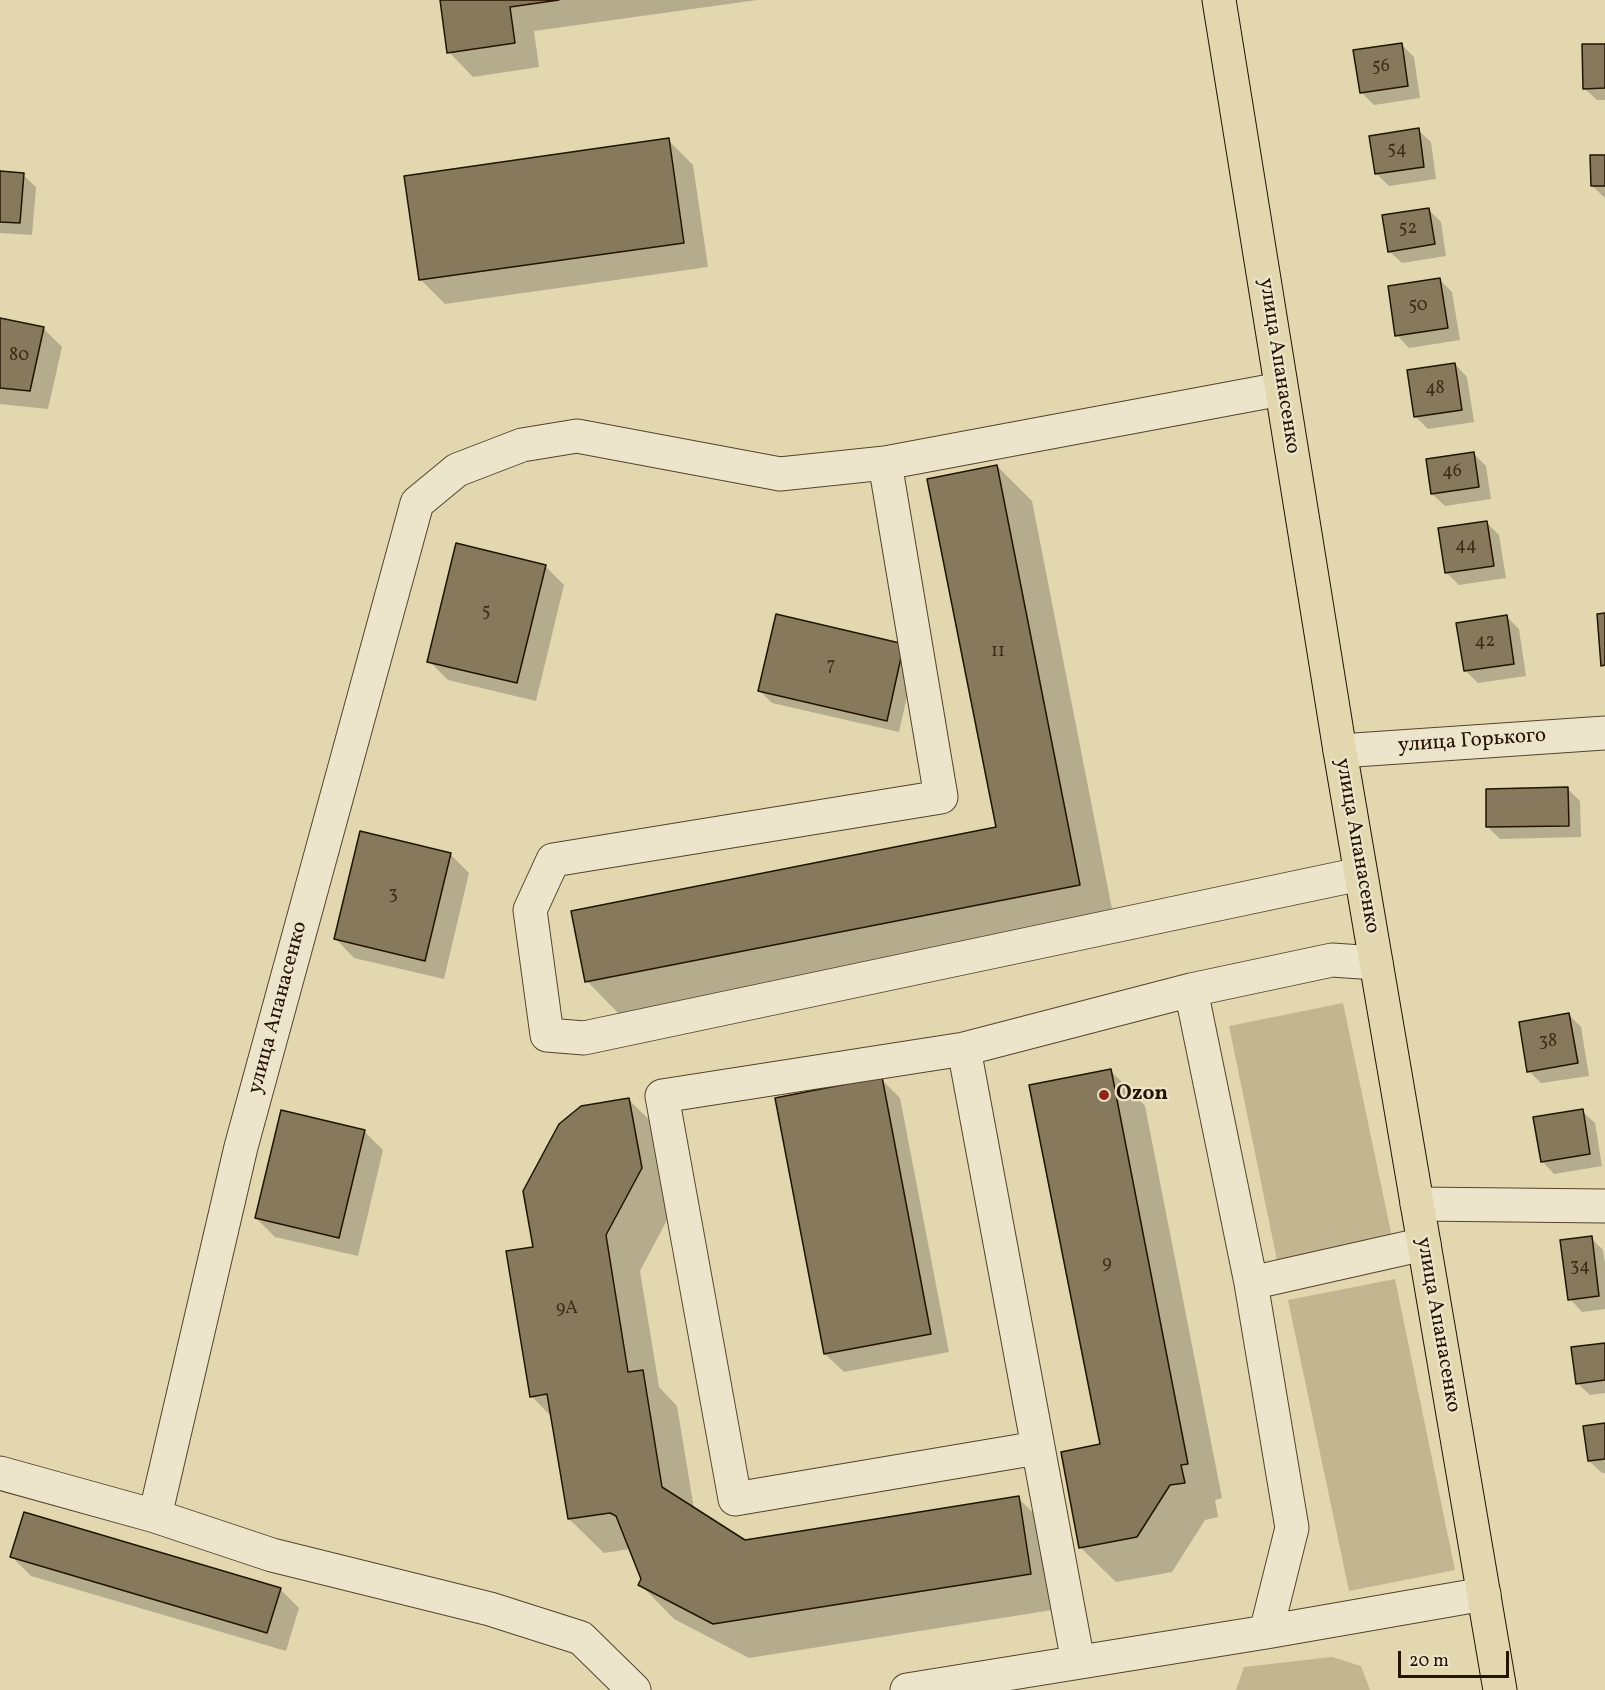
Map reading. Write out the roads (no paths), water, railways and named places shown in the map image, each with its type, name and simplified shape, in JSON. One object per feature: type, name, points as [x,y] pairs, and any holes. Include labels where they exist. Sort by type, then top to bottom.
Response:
[{"type":"main road","name":"улица Апанасенко","points":[[1218,0],[1360,874],[1500,1690]]},
{"type":"street","points":[[1281,389],[885,463],[940,797],[553,860],[530,910],[547,1035],[584,1038],[1360,874]]},
{"type":"street","name":"улица Апанасенко","points":[[154,1516],[241,1147],[417,503],[457,470],[522,445],[577,436],[780,474],[885,463]]},
{"type":"street","name":"улица Горького","points":[[1340,751],[1605,733]]},
{"type":"street","points":[[1037,1448],[735,1499],[662,1096],[964,1049],[1191,990],[1332,960],[1376,963]]},
{"type":"street","points":[[1191,990],[1251,1283],[1292,1528],[1266,1632]]},
{"type":"street","points":[[964,1049],[1078,1662]]},
{"type":"street","points":[[1417,1204],[1605,1206]]},
{"type":"street","points":[[1251,1283],[1424,1244]]},
{"type":"street","points":[[0,1473],[154,1516],[272,1555],[490,1609],[581,1638],[634,1690]]},
{"type":"street","points":[[907,1690],[1484,1594]]},
{"type":"place","name":"Ozon","points":[[1104,1095]]}]
